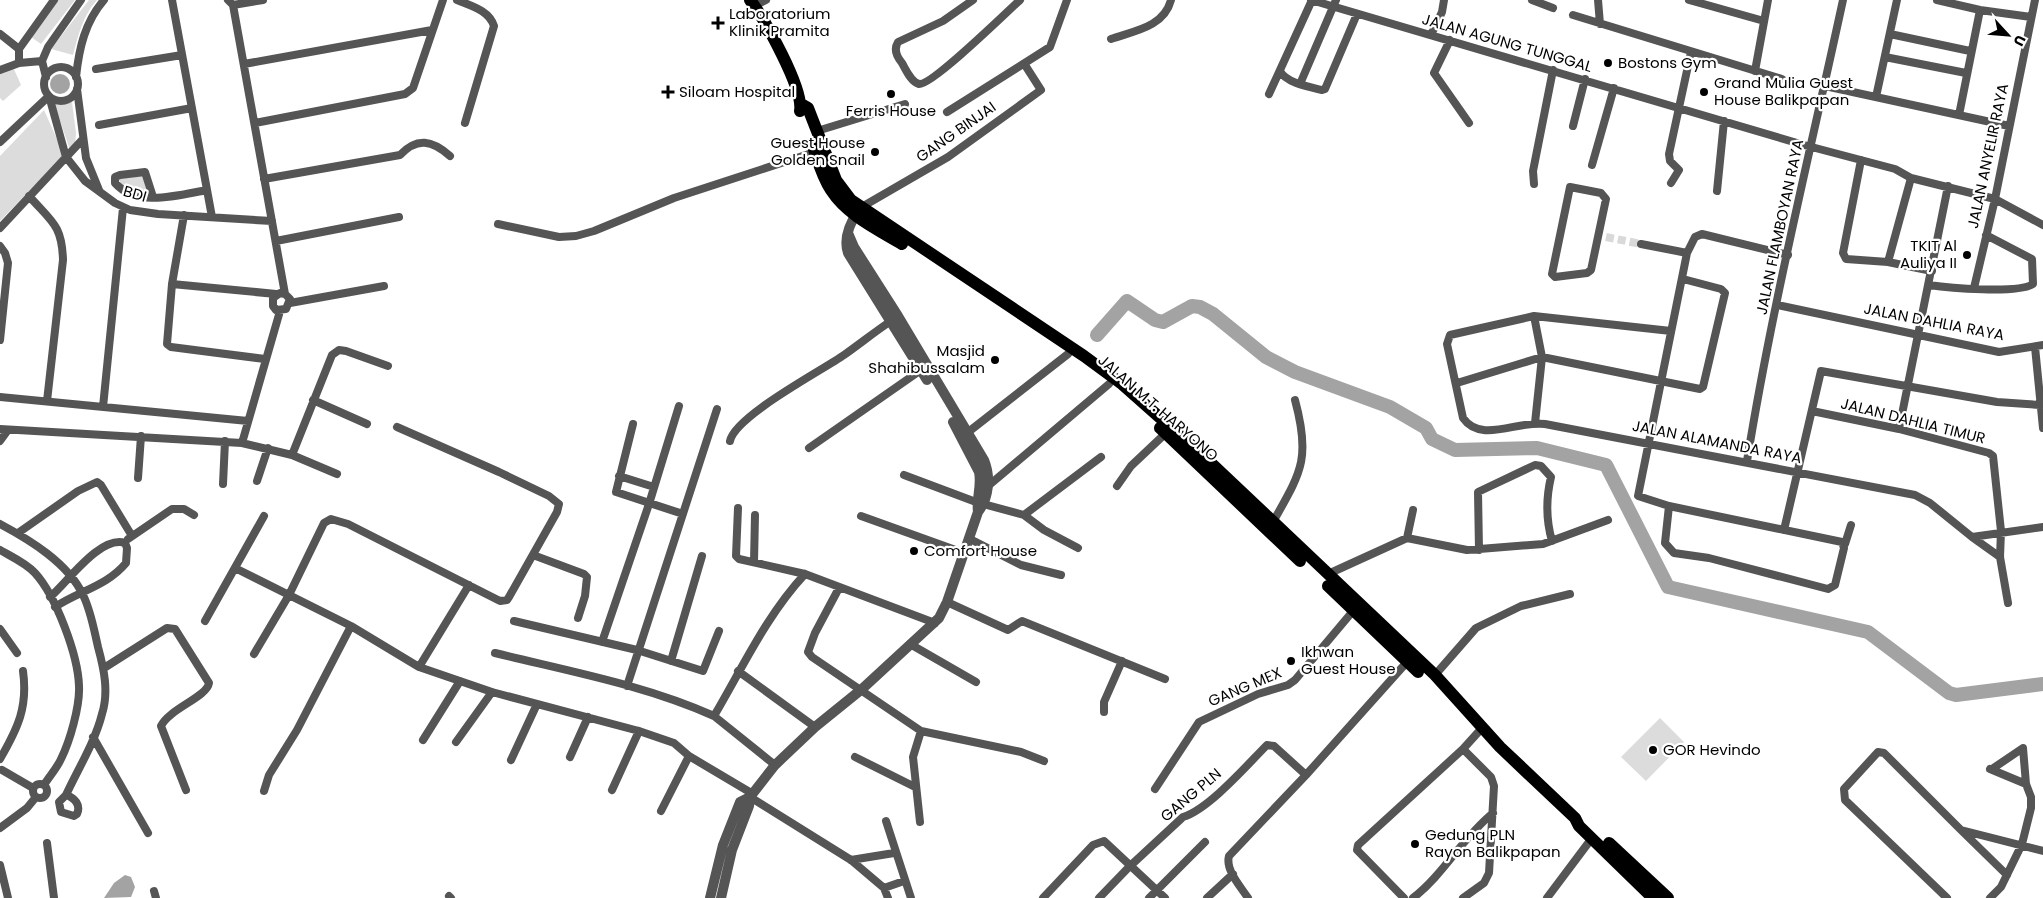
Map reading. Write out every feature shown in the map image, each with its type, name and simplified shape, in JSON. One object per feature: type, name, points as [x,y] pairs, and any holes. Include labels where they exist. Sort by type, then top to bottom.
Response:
[{"type":"main road","name":"JALAN M.T. HARYONO","points":[[752,3],[788,68],[801,104],[800,112],[830,188],[858,212],[1073,355],[1122,384],[1176,431],[1435,675],[1482,728]]},
{"type":"main road","name":"JALAN M.T. HARYONO","points":[[801,104],[808,108],[836,180],[858,212]]},
{"type":"main road","name":"JALAN M.T. HARYONO","points":[[1073,355],[1110,384],[1166,433],[1438,691],[1482,728],[1575,818],[1592,838],[1653,898]]},
{"type":"main road","name":"JALAN M.T. HARYONO","points":[[1575,818],[1590,824],[1668,898]]},
{"type":"street","points":[[20,63],[19,49],[54,0]]},
{"type":"street","points":[[46,77],[42,61],[48,47],[81,0]]},
{"type":"street","points":[[99,190],[86,158],[76,77],[84,35],[95,11],[104,0]]},
{"type":"street","points":[[172,0],[212,217]]},
{"type":"street","points":[[263,0],[230,3],[244,64],[285,294],[290,303]]},
{"type":"street","points":[[255,123],[405,94],[413,88],[442,0]]},
{"type":"street","points":[[456,0],[486,13],[492,18],[494,26],[464,123]]},
{"type":"street","points":[[752,3],[766,0]]},
{"type":"street","points":[[973,0],[943,21],[896,45],[897,56],[913,80],[920,84],[926,83],[952,63],[1020,0]]},
{"type":"street","points":[[948,112],[1050,48],[1068,0]]},
{"type":"street","points":[[1111,39],[1142,29],[1162,18],[1171,0]]},
{"type":"street","points":[[1269,94],[1312,0]]},
{"type":"street","name":"JALAN AGUNG TUNGGAL","points":[[1312,0],[1335,4],[1357,14],[1811,147],[1895,169],[1911,178],[1995,199],[2043,225]]},
{"type":"street","points":[[1431,35],[1442,12],[1444,0]]},
{"type":"street","points":[[1534,0],[1553,8]]},
{"type":"street","points":[[1598,0],[1600,24]]},
{"type":"street","points":[[1689,0],[1764,21]]},
{"type":"street","points":[[1755,71],[1768,0]]},
{"type":"street","name":"JALAN FLAMBOYAN RAYA","points":[[1747,461],[1777,306],[1843,0]]},
{"type":"street","points":[[1876,97],[1897,0]]},
{"type":"street","points":[[1937,0],[1980,10],[2031,17]]},
{"type":"street","name":"JALAN ANYELIR RAYA","points":[[1974,288],[1995,199],[2034,0]]},
{"type":"street","points":[[1300,84],[1335,4]]},
{"type":"street","points":[[1959,115],[1970,51],[1980,10]]},
{"type":"street","points":[[1280,71],[1282,75],[1300,84],[1322,90],[1325,89],[1357,14]]},
{"type":"street","points":[[1573,15],[1782,79]]},
{"type":"street","points":[[244,64],[432,30]]},
{"type":"street","points":[[0,34],[19,49]]},
{"type":"street","points":[[1890,34],[1970,51]]},
{"type":"street","points":[[1450,40],[1434,73],[1469,123]]},
{"type":"street","points":[[1672,183],[1679,172],[1669,158],[1678,107],[1691,52]]},
{"type":"street","points":[[96,69],[182,55]]},
{"type":"street","points":[[1885,57],[1966,73]]},
{"type":"street","points":[[0,70],[20,63],[42,61]]},
{"type":"street","name":"GANG BINJAI","points":[[858,212],[942,161],[1040,90],[1025,64]]},
{"type":"street","points":[[66,157],[49,96],[44,86],[46,77],[50,72],[59,68],[69,70],[76,77]]},
{"type":"street","points":[[1534,184],[1533,171],[1552,70]]},
{"type":"street","points":[[1574,126],[1585,80]]},
{"type":"street","points":[[1825,86],[2010,126]]},
{"type":"street","points":[[1592,165],[1614,88]]},
{"type":"street","points":[[49,96],[56,100],[66,100],[72,97],[77,89]]},
{"type":"street","points":[[0,142],[49,96]]},
{"type":"street","points":[[816,131],[905,104]]},
{"type":"street","points":[[99,125],[192,108]]},
{"type":"street","points":[[1717,191],[1724,121]]},
{"type":"street","points":[[0,228],[83,139]]},
{"type":"street","points":[[264,179],[400,155],[408,146],[416,142],[424,142],[441,148],[450,156]]},
{"type":"street","points":[[498,224],[559,237],[576,236],[594,231],[674,198],[815,152]]},
{"type":"street","name":"BDI","points":[[66,157],[76,171],[123,208],[184,215],[272,221]]},
{"type":"street","points":[[1861,160],[1843,253],[1847,260],[1888,262],[1932,271]]},
{"type":"street","points":[[153,197],[145,172],[120,175],[115,178],[115,183],[126,193],[153,197],[168,197],[207,190]]},
{"type":"street","points":[[1888,262],[1911,178]]},
{"type":"street","points":[[1899,430],[1948,186]]},
{"type":"street","points":[[1569,188],[1601,193],[1605,198],[1602,237],[1589,272],[1554,277],[1569,188]]},
{"type":"street","points":[[29,196],[56,226],[63,240],[63,260],[47,401]]},
{"type":"street","points":[[103,407],[123,208]]},
{"type":"street","points":[[858,212],[848,233],[854,247],[964,435],[976,463],[980,480],[980,506]]},
{"type":"street","points":[[184,215],[172,284],[166,341],[170,347],[265,359]]},
{"type":"street","points":[[276,241],[399,217]]},
{"type":"street","points":[[1788,255],[1700,234],[1687,253],[1650,443],[1638,494],[1640,498],[1669,506],[1839,541],[1845,544]]},
{"type":"street","points":[[1928,285],[1974,288],[2030,286],[2034,282],[2034,262],[2029,256],[1986,235]]},
{"type":"street","points":[[1641,244],[1687,253]]},
{"type":"street","points":[[0,246],[5,252],[8,263],[0,340]]},
{"type":"street","points":[[1457,383],[1542,357],[1698,389],[1703,387],[1725,293],[1721,289],[1683,279]]},
{"type":"street","points":[[172,284],[285,294]]},
{"type":"street","points":[[280,311],[286,309],[290,303],[384,286]]},
{"type":"street","points":[[276,294],[273,298],[272,306],[280,311]]},
{"type":"street","name":"JALAN DAHLIA RAYA","points":[[1777,306],[1917,333],[1999,352],[2039,346],[2040,405],[2043,428]]},
{"type":"street","points":[[242,443],[280,311]]},
{"type":"street","points":[[1535,423],[1542,357],[1534,316],[1672,331]]},
{"type":"street","name":"JALAN ALAMANDA RAYA","points":[[1534,316],[1450,335],[1447,344],[1457,383],[1463,418],[1470,427],[1479,431],[1535,423],[1747,461],[1915,495],[1930,503],[2000,557]]},
{"type":"street","points":[[710,898],[723,845],[740,802],[751,795],[775,765],[815,727],[862,689],[935,623],[947,602],[988,486],[988,470],[921,370],[895,318]]},
{"type":"street","points":[[730,442],[735,429],[789,389],[843,356],[895,318]]},
{"type":"street","points":[[292,455],[332,355],[339,350],[346,351],[388,366]]},
{"type":"street","points":[[964,435],[1073,355]]},
{"type":"street","points":[[808,448],[921,370]]},
{"type":"street","points":[[1784,530],[1821,371],[1997,402],[2040,405]]},
{"type":"street","points":[[988,486],[1110,384]]},
{"type":"street","points":[[0,397],[248,421]]},
{"type":"street","points":[[313,400],[367,424]]},
{"type":"street","points":[[1273,522],[1298,479],[1302,466],[1303,433],[1295,400]]},
{"type":"street","points":[[602,642],[650,504],[679,406]]},
{"type":"street","points":[[627,686],[716,409]]},
{"type":"street","name":"JALAN DAHLIA TIMUR","points":[[1812,411],[1899,430],[1989,453],[1993,456],[2001,531]]},
{"type":"street","points":[[633,424],[615,490],[617,494],[683,514]]},
{"type":"street","points":[[254,654],[289,595],[324,523],[331,518],[348,524],[500,601],[507,600],[557,512],[559,504],[499,472],[397,427]]},
{"type":"street","points":[[0,441],[4,430],[225,441],[268,448],[292,455],[337,474]]},
{"type":"street","points":[[1117,486],[1131,466],[1166,433]]},
{"type":"street","points":[[138,478],[141,436]]},
{"type":"street","points":[[223,484],[225,441]]},
{"type":"street","points":[[257,481],[268,448]]},
{"type":"street","points":[[1022,514],[1101,457]]},
{"type":"street","points":[[1479,550],[1478,492],[1535,465],[1547,471],[1551,477],[1547,501],[1548,527],[1552,541]]},
{"type":"street","points":[[904,475],[980,506],[1022,514],[1044,530],[1078,548]]},
{"type":"street","points":[[619,476],[654,488]]},
{"type":"street","points":[[18,533],[78,492],[97,482],[101,485],[132,536]]},
{"type":"street","points":[[1669,506],[1664,543],[1674,553],[1709,558],[1828,589],[1835,585],[1850,525]]},
{"type":"street","points":[[738,508],[736,556],[805,574],[935,623]]},
{"type":"street","points":[[125,543],[132,536],[172,509],[184,509],[194,515]]},
{"type":"street","points":[[1408,538],[1413,510]]},
{"type":"street","points":[[754,562],[755,515]]},
{"type":"street","points":[[205,621],[264,516]]},
{"type":"street","points":[[861,516],[964,553]]},
{"type":"street","points":[[1328,574],[1408,538],[1435,546],[1479,550],[1543,544],[1608,520]]},
{"type":"street","points":[[0,524],[18,533],[71,576],[82,593],[104,668],[106,691],[102,715],[66,795]]},
{"type":"street","points":[[1972,537],[2001,531],[2043,527]]},
{"type":"street","points":[[2001,531],[2000,557],[2008,603]]},
{"type":"street","points":[[970,539],[1021,565],[1061,575]]},
{"type":"street","points":[[50,597],[71,576],[78,566],[95,553],[117,542],[125,543]]},
{"type":"street","points":[[55,607],[111,577],[123,566],[127,559],[125,543]]},
{"type":"street","points":[[0,550],[20,561],[35,573],[50,597],[73,648],[79,687],[73,725],[60,760],[44,785]]},
{"type":"street","points":[[533,555],[584,574],[587,577],[585,596],[578,618]]},
{"type":"street","points":[[671,661],[702,556]]},
{"type":"street","points":[[235,568],[351,626],[419,667],[492,692],[639,731],[674,743],[689,756],[851,860],[884,888],[888,898]]},
{"type":"street","points":[[714,716],[738,670],[784,597],[805,574]]},
{"type":"street","points":[[419,667],[469,585]]},
{"type":"street","points":[[839,588],[808,648],[809,655],[862,689],[921,731],[1021,752],[1044,761]]},
{"type":"street","points":[[1435,675],[1476,628],[1521,606],[1570,594]]},
{"type":"street","points":[[947,602],[1006,630],[1011,629],[1022,621],[1165,679]]},
{"type":"street","name":"GANG MEX","points":[[1156,789],[1198,722],[1258,694],[1288,685],[1295,680],[1353,611]]},
{"type":"street","points":[[514,621],[637,650],[705,670],[719,631]]},
{"type":"street","points":[[264,791],[269,775],[297,730],[351,626]]},
{"type":"street","points":[[104,668],[167,628],[175,628],[209,682],[205,690],[165,717],[161,726],[186,790]]},
{"type":"street","points":[[0,629],[17,653]]},
{"type":"street","points":[[910,644],[976,682]]},
{"type":"street","points":[[495,653],[627,686],[690,705],[714,716],[775,765]]},
{"type":"street","points":[[1104,712],[1104,702],[1122,661]]},
{"type":"street","points":[[1248,898],[1233,874],[1228,861],[1229,856],[1306,775],[1407,662]]},
{"type":"street","points":[[738,670],[815,727]]},
{"type":"street","points":[[23,671],[26,693],[22,713],[15,734],[0,758],[3,764],[1,771],[33,788],[36,797]]},
{"type":"street","points":[[423,740],[460,681]]},
{"type":"street","points":[[456,742],[492,692]]},
{"type":"street","points":[[511,760],[537,704]]},
{"type":"street","points":[[570,757],[588,718]]},
{"type":"street","points":[[1404,898],[1364,860],[1357,847],[1463,749],[1482,728]]},
{"type":"street","points":[[612,790],[639,731]]},
{"type":"street","points":[[920,822],[913,757],[921,731]]},
{"type":"street","points":[[93,737],[148,833]]},
{"type":"street","name":"GANG PLN","points":[[1129,866],[1183,818],[1215,795],[1267,745],[1274,746],[1306,775]]},
{"type":"street","points":[[1990,898],[2001,887],[2022,844],[2031,808],[2031,797],[2026,784],[2023,748],[1990,769],[2026,784]]},
{"type":"street","points":[[1463,749],[1492,780],[1493,813],[1488,876],[1484,884],[1463,898]]},
{"type":"street","points":[[1947,898],[1845,800],[1844,789],[1878,752],[1882,752],[2007,875]]},
{"type":"street","points":[[661,811],[689,756]]},
{"type":"street","points":[[855,757],[915,787]]},
{"type":"street","points":[[33,788],[38,784],[44,785]]},
{"type":"street","points":[[0,828],[27,808],[36,797],[45,796],[47,790],[44,785]]},
{"type":"street","points":[[721,898],[732,850],[750,806],[751,795]]},
{"type":"street","points":[[1412,898],[1456,855],[1468,836],[1493,813]]},
{"type":"street","points":[[886,821],[894,853],[911,898]]},
{"type":"street","points":[[1961,830],[2022,844],[2043,851]]},
{"type":"street","points":[[1547,898],[1592,838]]},
{"type":"street","points":[[1043,898],[1097,842],[1104,841],[1165,898]]},
{"type":"street","points":[[1149,898],[1205,842]]},
{"type":"street","points":[[47,843],[54,898]]},
{"type":"street","points":[[851,860],[894,853]]},
{"type":"street","points":[[0,864],[8,898]]},
{"type":"street","points":[[1099,898],[1129,866]]},
{"type":"street","points":[[1207,898],[1233,874]]},
{"type":"street","points":[[884,888],[904,881]]},
{"type":"shaded area","points":[[58,0],[75,0],[41,44],[31,37]]},
{"type":"shaded area","points":[[89,0],[97,0],[85,19],[73,55],[51,49]]},
{"type":"shaded area","points":[[13,67],[21,85],[3,101],[0,98],[0,73]]},
{"type":"shaded area","points":[[56,74],[64,74],[70,80],[70,88],[64,94],[56,94],[50,88],[50,80]]},
{"type":"shaded area","points":[[72,102],[76,133],[75,146],[70,150],[54,103],[59,105]]},
{"type":"shaded area","points":[[44,110],[64,155],[0,221],[0,156]]},
{"type":"shaded area","points":[[145,174],[148,190],[125,191],[120,186],[119,178]]},
{"type":"shaded area","name":"GOR Hevindo","points":[[1660,718],[1684,742],[1646,781],[1621,757]]},
{"type":"shaded area","points":[[125,875],[131,877],[135,887],[131,897],[104,898],[114,883]]},
{"type":"waterway","points":[[1097,335],[1127,301],[1155,320],[1163,322],[1192,306],[1200,307],[1213,314],[1266,357],[1295,372],[1390,407],[1426,428],[1432,439],[1455,450],[1537,448],[1606,465],[1668,587],[1868,632],[1949,693],[1956,695],[2043,684]]},
{"type":"tunnel","points":[[1606,237],[1641,244]]},
{"type":"place","name":"Laboratorium Klinik Pramita","points":[[718,23]]},
{"type":"place","name":"Bostons Gym","points":[[1608,63]]},
{"type":"place","name":"Siloam Hospital","points":[[668,92]]},
{"type":"place","name":"Grand Mulia Guest House Balikpapan","points":[[1704,92]]},
{"type":"place","name":"Ferris House","points":[[891,94]]},
{"type":"place","name":"Guest House Golden Snail","points":[[875,152]]},
{"type":"place","name":"TKIT Al Auliya II","points":[[1967,255]]},
{"type":"place","name":"Masjid Shahibussalam","points":[[995,360]]},
{"type":"place","name":"Comfort House","points":[[914,551]]},
{"type":"place","name":"Ikhwan Guest House","points":[[1291,661]]},
{"type":"place","name":"GOR Hevindo","points":[[1653,750]]},
{"type":"place","name":"Gedung PLN Rayon Balikpapan","points":[[1415,844]]}]
